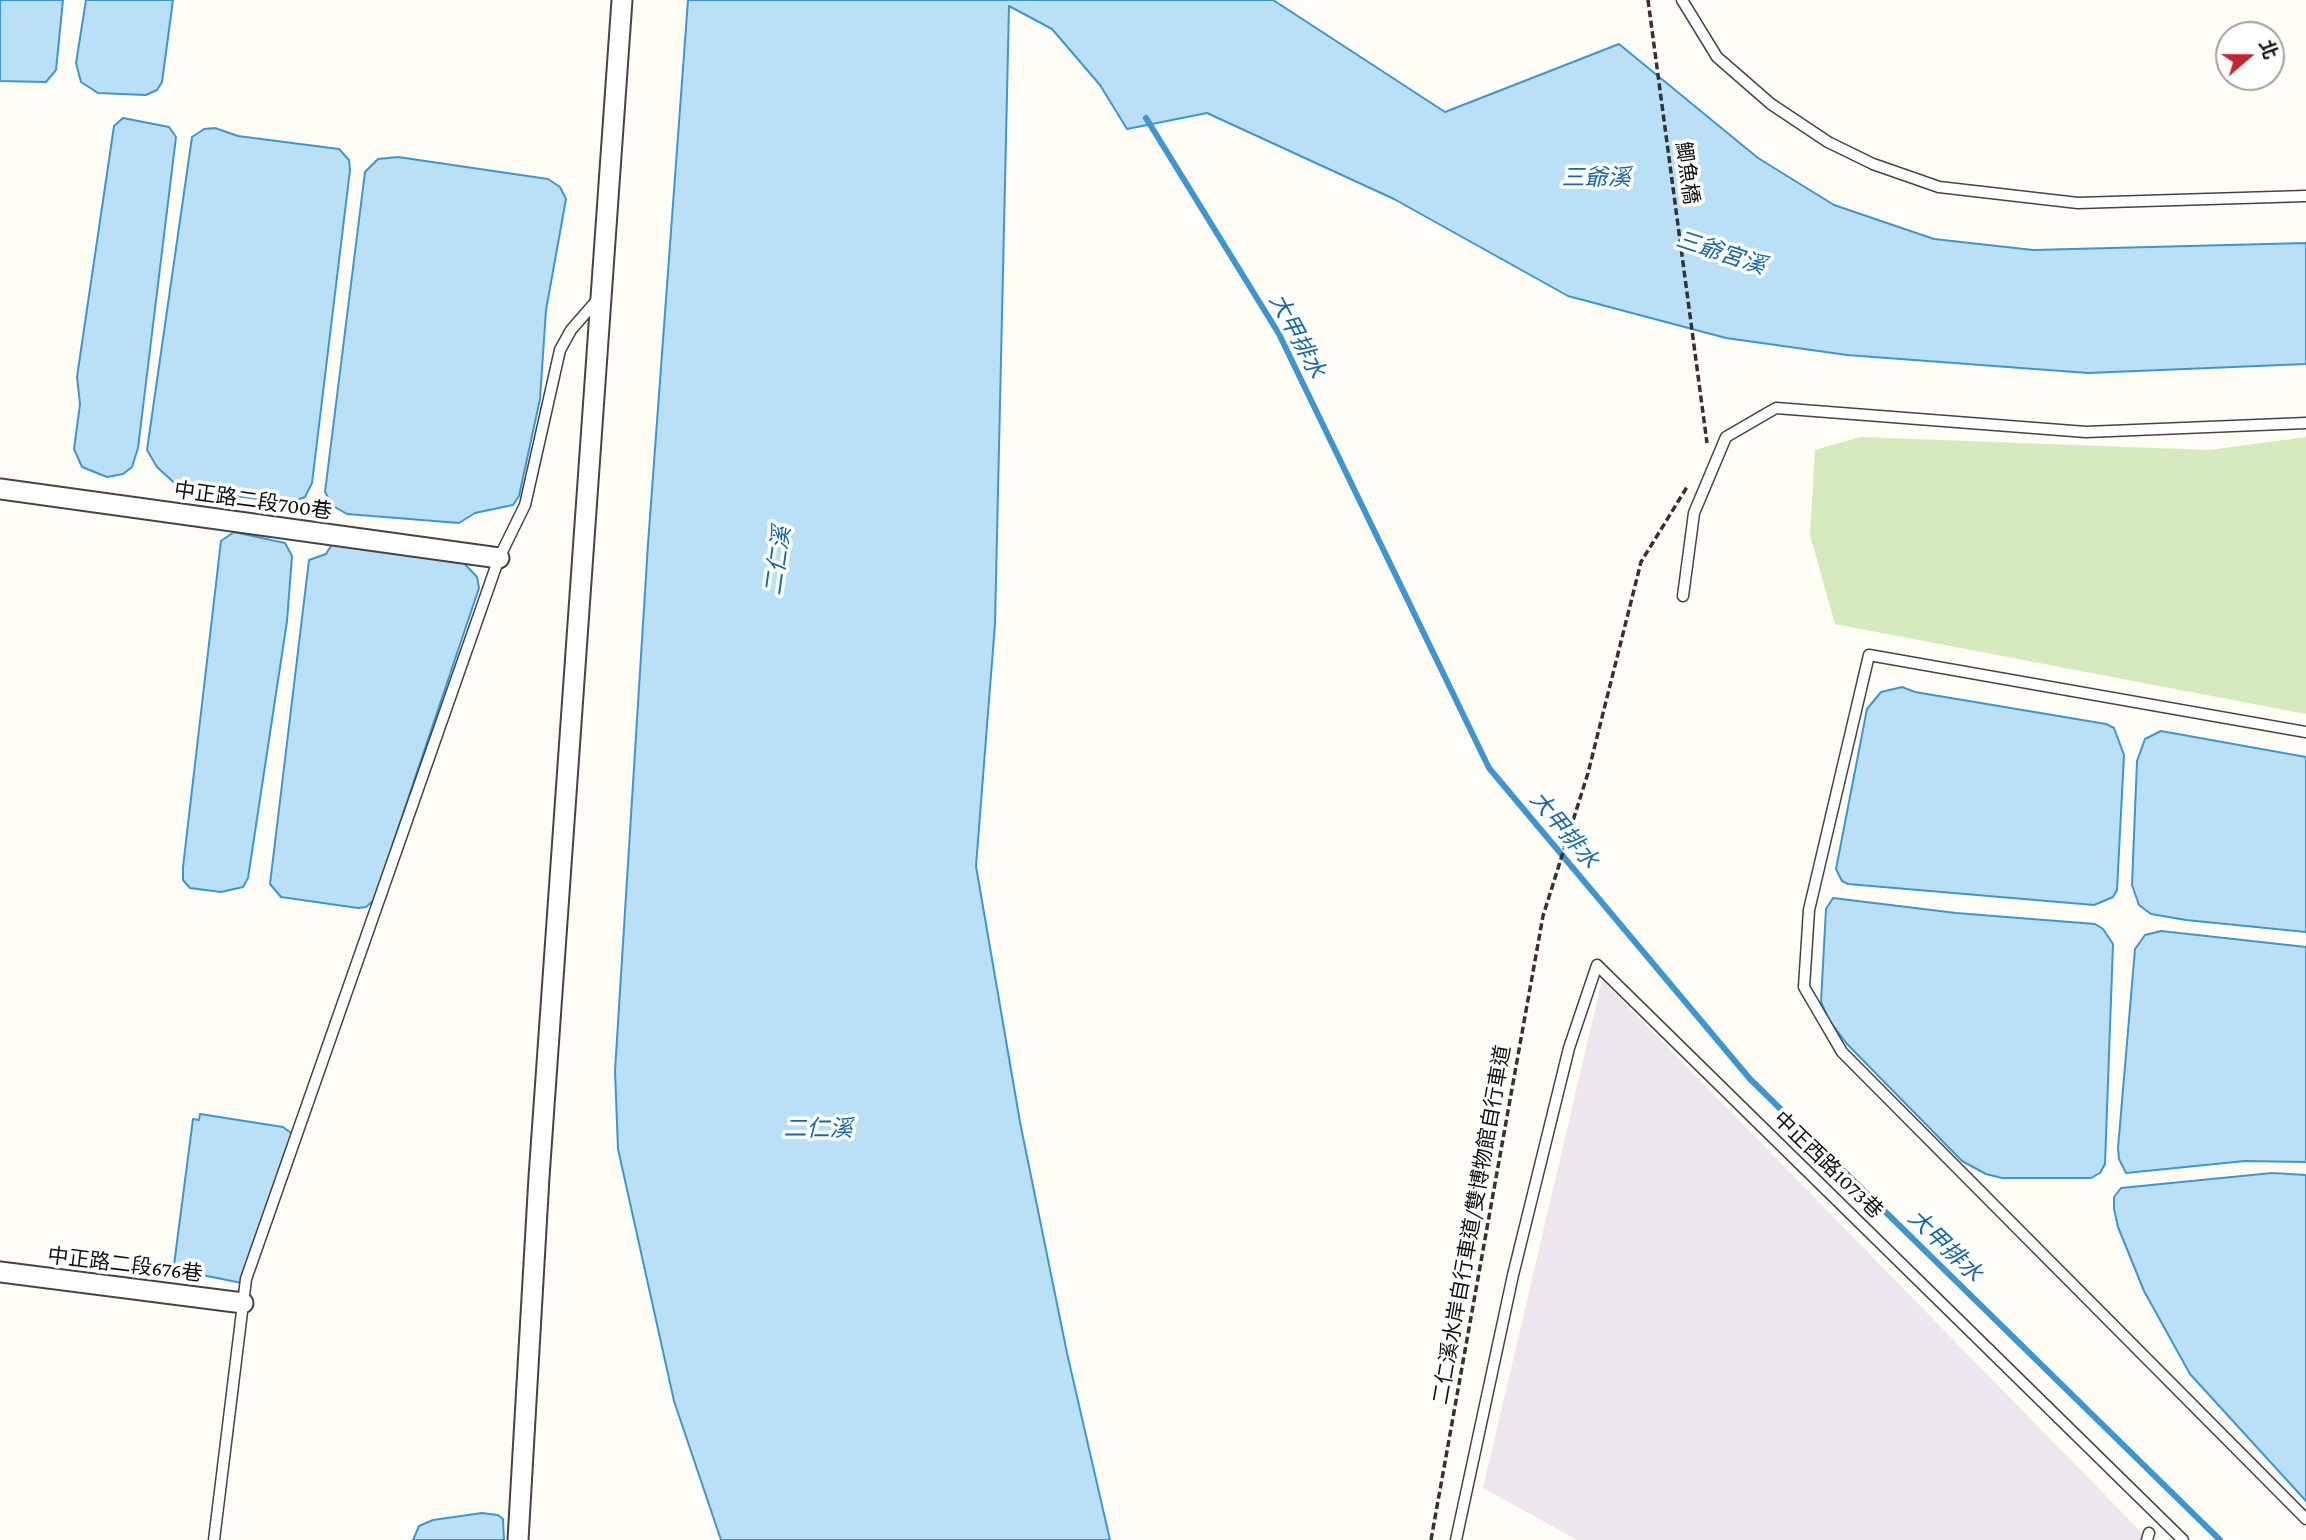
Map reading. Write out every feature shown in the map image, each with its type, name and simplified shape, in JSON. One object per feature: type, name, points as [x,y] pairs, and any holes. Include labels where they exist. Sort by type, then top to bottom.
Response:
[{"type":"street","points":[[518,1540],[539,1177],[622,0]]},
{"type":"street","name":"中正路二段700巷","points":[[0,489],[499,558]]},
{"type":"street","name":"中正路二段676巷","points":[[0,1272],[243,1303]]},
{"type":"lane","points":[[1682,0],[1717,57],[1772,104],[1828,142],[1873,164],[1939,187],[2078,203],[2306,196]]},
{"type":"lane","points":[[214,1540],[246,1279],[499,558],[525,505],[560,350],[571,330],[601,296]]},
{"type":"lane","points":[[1683,596],[1694,513],[1726,437],[1776,408],[2086,432],[2306,423]]},
{"type":"lane","points":[[2306,732],[1869,655],[1809,910],[1804,987],[1842,1052],[2306,1519]]},
{"type":"lane","name":"中正西路1073巷","points":[[1456,1540],[1526,1222],[1569,1048],[1597,965],[2183,1540]]},
{"type":"path","name":"鯽魚橋","points":[[1648,0],[1708,452]]},
{"type":"path","name":"二仁溪水岸自行車道/雙博物館自行車道","points":[[1431,1540],[1543,916],[1588,773],[1640,562],[1688,485]]},
{"type":"shaded area","points":[[1602,980],[2149,1540],[1577,1540],[1483,1488]]},
{"type":"green space","points":[[1860,437],[2209,450],[2306,437],[2306,714],[1835,624],[1810,535],[1815,450]]},
{"type":"water","points":[[0,0],[63,0],[56,70],[46,82],[0,81]]},
{"type":"water","points":[[86,0],[173,0],[162,82],[157,90],[146,95],[98,93],[81,82],[76,63]]},
{"type":"water","name":"二仁溪","points":[[688,0],[1273,0],[1445,112],[1619,44],[1758,158],[1834,205],[1934,239],[2033,250],[2306,243],[2306,364],[2088,373],[1847,355],[1726,338],[1568,296],[1394,199],[1207,113],[1127,129],[1100,85],[1052,29],[1009,6],[995,624],[976,866],[1020,1122],[1067,1353],[1110,1540],[721,1540],[674,1401],[618,1149],[615,1071],[648,544]]},
{"type":"water","points":[[123,118],[169,127],[176,137],[138,448],[132,467],[123,474],[107,477],[82,467],[74,449],[80,404],[77,377],[114,126]]},
{"type":"water","points":[[215,128],[238,136],[339,149],[349,160],[350,170],[312,483],[305,497],[290,503],[181,489],[157,467],[147,450],[192,137],[204,129]]},
{"type":"water","points":[[398,157],[548,179],[560,187],[566,199],[546,310],[540,399],[519,496],[513,505],[475,513],[459,523],[347,514],[333,506],[325,492],[365,172],[378,159]]},
{"type":"water","points":[[234,532],[285,543],[292,556],[287,621],[248,878],[243,887],[221,892],[190,888],[183,880],[183,867],[221,541]]},
{"type":"water","points":[[332,544],[462,561],[477,577],[479,588],[374,900],[366,907],[358,908],[281,897],[270,884],[309,560],[326,554]]},
{"type":"water","points":[[1902,687],[1915,692],[2106,724],[2114,728],[2124,755],[2117,890],[2113,897],[2094,905],[1848,884],[1842,881],[1836,869],[1867,709],[1881,692]]},
{"type":"water","points":[[2161,731],[2306,757],[2306,932],[2186,920],[2151,914],[2139,905],[2132,885],[2137,761],[2145,739]]},
{"type":"water","points":[[1833,898],[1956,913],[2095,924],[2103,929],[2113,944],[2105,1164],[2100,1173],[2091,1178],[2002,1178],[1986,1174],[1962,1161],[1847,1044],[1829,1020],[1821,1002],[1826,909]]},
{"type":"water","points":[[2161,931],[2306,947],[2306,1162],[2245,1161],[2126,1173],[2119,1159],[2118,1148],[2135,949],[2145,935]]},
{"type":"water","points":[[200,1114],[283,1127],[298,1138],[242,1283],[177,1270],[174,1265],[193,1119],[199,1120]]},
{"type":"water","points":[[2272,1173],[2306,1175],[2306,1501],[2190,1374],[2144,1291],[2118,1227],[2114,1209],[2114,1197],[2121,1188]]},
{"type":"water","points":[[482,1513],[498,1515],[503,1519],[504,1540],[413,1540],[419,1526],[433,1520]]},
{"type":"waterway","name":"大甲排水","points":[[1146,118],[1279,334],[1489,768],[1750,1079],[2220,1540]]},
{"type":"water label","name":"三爺溪","points":[[1596,178]]},
{"type":"water label","name":"三爺宮溪","points":[[1721,253]]}]
